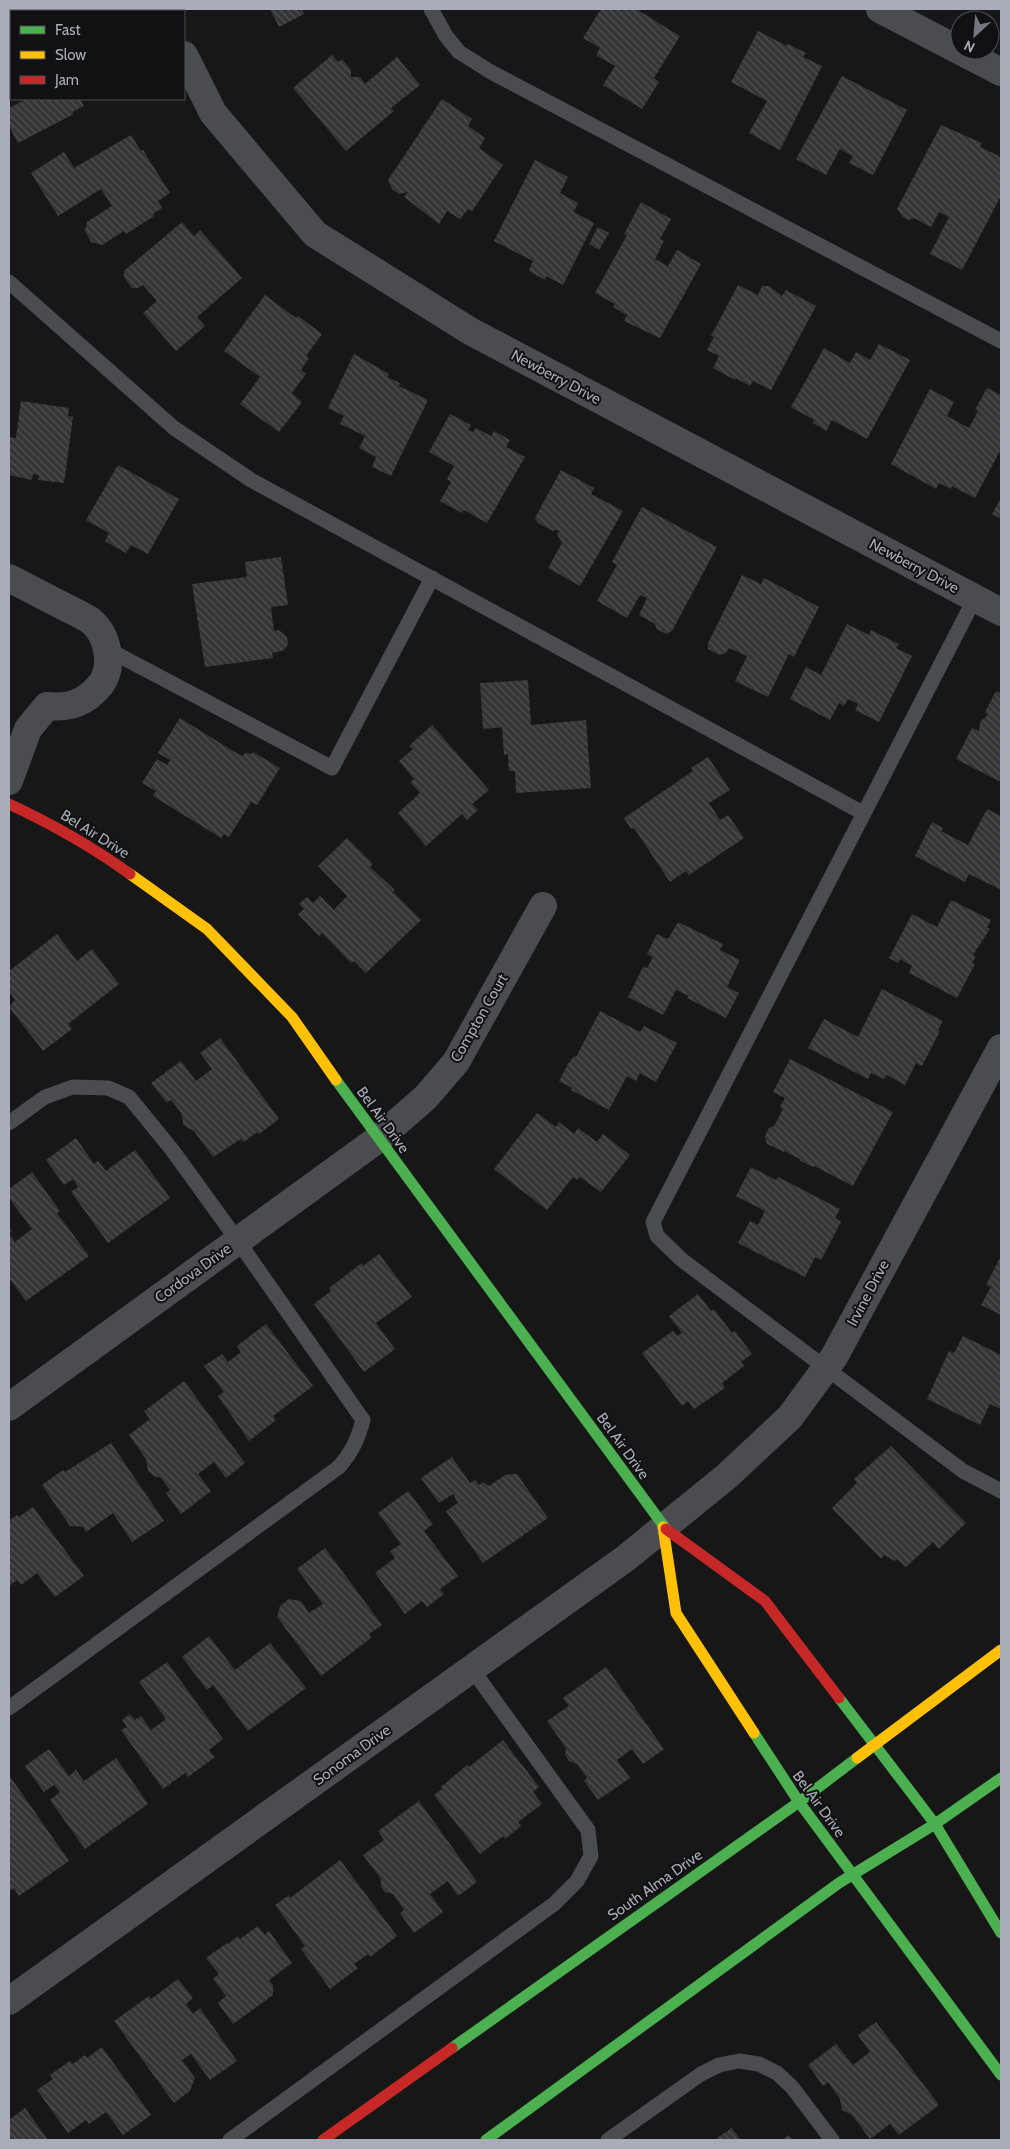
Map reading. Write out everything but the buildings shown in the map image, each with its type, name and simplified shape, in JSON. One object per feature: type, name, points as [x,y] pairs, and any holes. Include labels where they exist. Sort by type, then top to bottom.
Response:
[{"type":"street","points":[[880,9],[1001,72]]},
{"type":"street","name":"Newberry Drive","points":[[185,58],[213,113],[315,234],[470,331],[1001,612]]},
{"type":"street","points":[[9,578],[91,621],[102,634],[108,649],[106,673],[103,681],[93,694],[79,704],[63,707],[47,706],[28,729],[9,781]]},
{"type":"street","name":"Bel Air Drive","points":[[9,804],[52,824],[95,849],[207,929],[292,1017],[378,1139],[663,1526],[764,1601],[935,1824],[1001,1934]]},
{"type":"street","name":"Compton Court","points":[[378,1139],[426,1097],[456,1062],[543,906]]},
{"type":"street","name":"Irvine Drive","points":[[691,1505],[728,1476],[790,1417],[834,1357],[1001,1048]]},
{"type":"street","name":"Cordova Drive","points":[[9,1407],[378,1139]]},
{"type":"street","name":"Sonoma Drive","points":[[9,2002],[612,1569],[691,1505]]},
{"type":"street","name":"Bel Air Drive","points":[[663,1526],[676,1613],[798,1802],[1001,2075]]},
{"type":"street","name":"South Alma Drive","points":[[323,2140],[798,1802],[1001,1650]]},
{"type":"street","points":[[486,2140],[839,1884],[935,1824],[1001,1778]]},
{"type":"lane","points":[[430,9],[446,36],[459,52],[491,72],[1001,341]]},
{"type":"lane","points":[[9,282],[174,428],[251,480],[863,813]]},
{"type":"lane","points":[[108,649],[332,768],[432,578]]},
{"type":"lane","points":[[975,598],[653,1222],[657,1236],[682,1260],[963,1471],[1001,1490]]},
{"type":"lane","points":[[9,1123],[45,1097],[73,1087],[108,1088],[129,1097],[173,1151],[363,1420],[358,1441],[339,1467],[9,1708]]},
{"type":"lane","points":[[230,2140],[554,1904],[576,1881],[591,1856],[588,1830],[472,1669]]},
{"type":"lane","points":[[608,2140],[701,2074],[719,2065],[739,2061],[759,2064],[777,2073],[792,2087],[832,2140]]},
{"type":"traffic: fast","points":[[336,1080],[666,1529]]},
{"type":"traffic: fast","points":[[839,1698],[935,1824],[1001,1933]]},
{"type":"traffic: fast","points":[[754,1733],[799,1802],[1001,2075]]},
{"type":"traffic: fast","points":[[452,2048],[799,1802],[857,1758]]},
{"type":"traffic: fast","points":[[486,2140],[839,1883],[935,1824],[1001,1778]]},
{"type":"traffic: slow","points":[[130,874],[207,929],[292,1017],[336,1080]]},
{"type":"traffic: slow","points":[[663,1527],[676,1613],[754,1733]]},
{"type":"traffic: slow","points":[[857,1758],[1001,1650]]},
{"type":"traffic: jam","points":[[9,804],[71,836],[130,874]]},
{"type":"traffic: jam","points":[[666,1529],[765,1601],[839,1698]]},
{"type":"traffic: jam","points":[[323,2140],[452,2048]]}]
